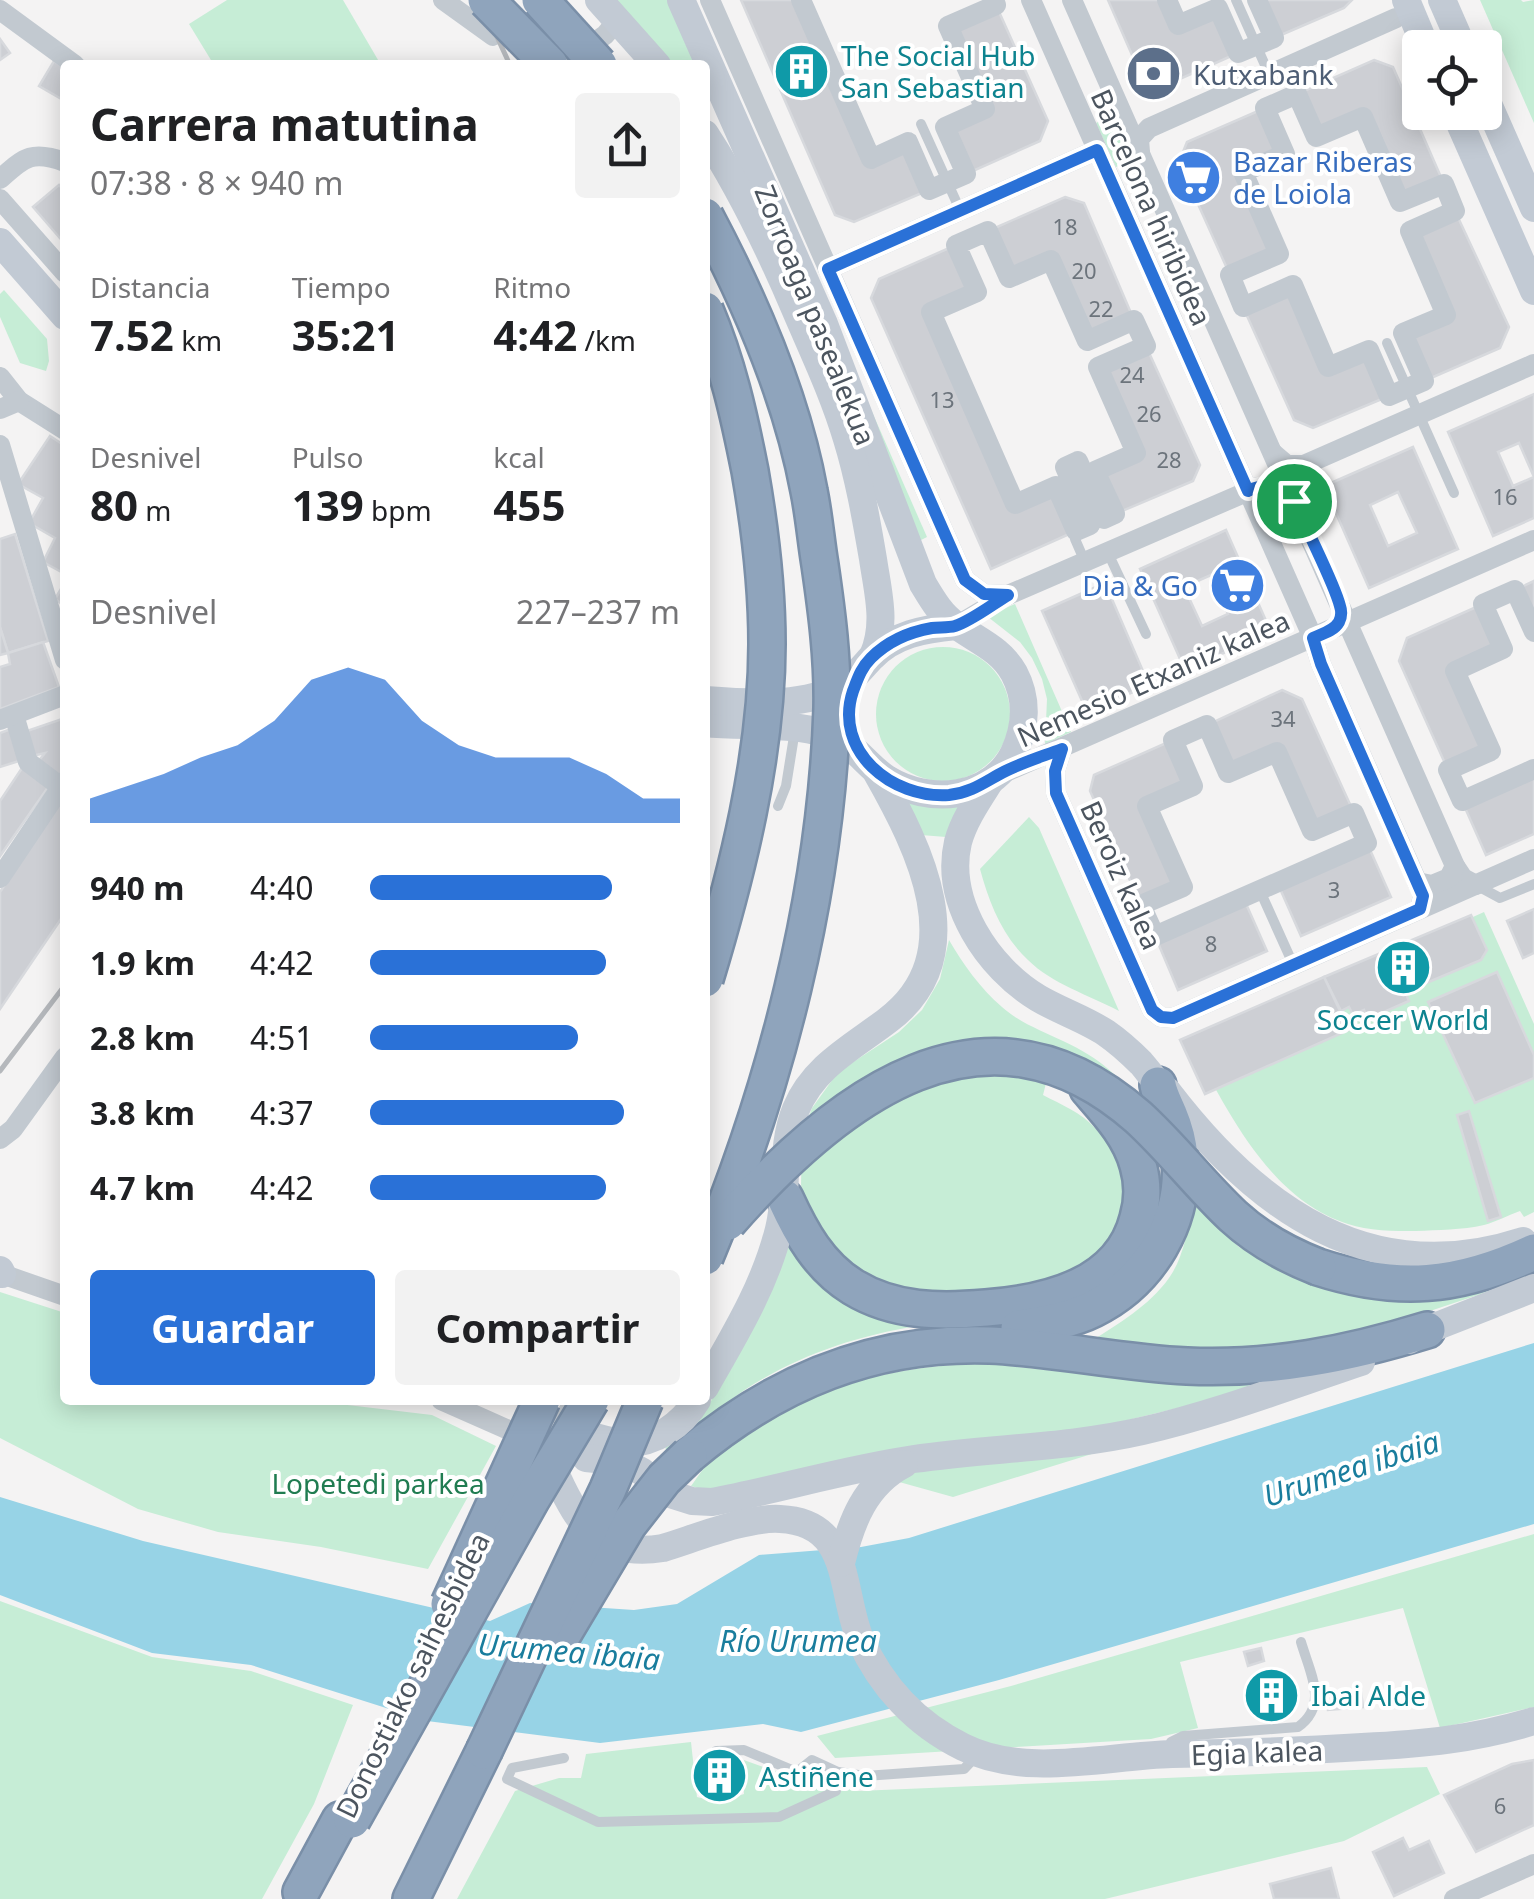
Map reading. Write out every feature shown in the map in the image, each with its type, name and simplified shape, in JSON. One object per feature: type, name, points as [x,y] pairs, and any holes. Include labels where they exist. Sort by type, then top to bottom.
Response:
[{"type":"highway","points":[[486,0],[549,60]]},
{"type":"highway","points":[[540,0],[594,60]]},
{"type":"highway","points":[[710,226],[762,336],[784,394],[809,488],[828,622],[832,705],[822,828],[799,956],[757,1115],[710,1246]]},
{"type":"highway","points":[[710,322],[722,350],[741,422],[756,507],[766,593],[767,648],[763,717],[747,820],[710,960]]},
{"type":"highway","points":[[710,1242],[798,1149],[836,1118],[893,1082],[933,1066],[985,1058],[1038,1062],[1078,1077],[1117,1100],[1249,1229],[1282,1251],[1318,1267],[1364,1280],[1428,1282],[1484,1273],[1534,1252]]},
{"type":"highway","points":[[785,1198],[804,1237],[825,1264],[852,1286],[884,1302],[918,1310],[968,1310],[1049,1298],[1078,1288],[1102,1274],[1128,1244],[1141,1208],[1142,1186],[1138,1163],[1126,1138],[1078,1077]]},
{"type":"highway","points":[[956,1345],[984,1333],[1061,1320],[1091,1310],[1116,1296],[1150,1262],[1172,1222],[1179,1193],[1178,1141],[1158,1085]]},
{"type":"highway","points":[[484,1751],[513,1720],[644,1502],[689,1455],[727,1424],[769,1397],[828,1370],[892,1352],[956,1345],[1178,1365],[1262,1365],[1346,1353],[1427,1330]]},
{"type":"highway","points":[[410,1899],[484,1751],[644,1405]]},
{"type":"highway","name":"Donostiako saihesbidea","points":[[301,1892],[346,1820],[443,1615],[556,1407]]},
{"type":"highway","points":[[346,1820],[532,1500],[587,1431]]},
{"type":"street","points":[[443,0],[494,36]]},
{"type":"street","name":"Zorroaga pasealekua","points":[[681,0],[707,60]]},
{"type":"street","points":[[710,0],[965,580],[984,594],[1008,595]]},
{"type":"street","points":[[801,0],[871,159],[908,142],[929,190],[966,174],[945,127],[985,109],[948,26],[996,5],[994,0]]},
{"type":"street","name":"Barcelona hiribidea","points":[[1030,0],[1248,491],[1335,629],[1455,866],[1476,885]]},
{"type":"street","name":"Barcelona hiribidea","points":[[1072,0],[1294,501],[1423,896],[1420,909]]},
{"type":"street","points":[[1167,0],[1178,26],[1218,8],[1238,53],[1274,38],[1257,0]]},
{"type":"street","points":[[1442,0],[1455,30]]},
{"type":"street","points":[[0,10],[68,60]]},
{"type":"street","points":[[549,60],[605,35],[609,10]]},
{"type":"street","points":[[609,10],[653,60]]},
{"type":"street","points":[[1140,152],[1139,139],[1149,128],[1269,74],[1414,17]]},
{"type":"street","name":"Zorroaga pasealekua","points":[[710,66],[824,324],[923,584],[957,620]]},
{"type":"street","points":[[1297,94],[1316,138],[1363,117],[1400,202],[1444,184],[1455,211],[1410,230],[1446,314],[1403,333],[1424,382],[1408,388],[1389,396],[1370,350],[1328,368],[1293,285],[1243,306],[1230,275],[1279,254],[1244,172],[1285,154],[1265,108],[1297,94]]},
{"type":"street","points":[[1463,130],[1534,291]]},
{"type":"street","points":[[1500,130],[1534,208]]},
{"type":"street","name":"Zorroaga pasealekua","points":[[710,142],[778,266],[846,437],[864,506],[881,609],[881,633],[866,664]]},
{"type":"street","points":[[828,269],[1097,150]]},
{"type":"street","points":[[0,179],[30,156],[60,161]]},
{"type":"street","points":[[0,199],[60,267]]},
{"type":"street","points":[[988,231],[1009,278],[1051,260],[1086,341],[1134,320],[1146,346],[1098,367],[1136,453],[1095,471],[1116,514],[1104,519],[1078,461],[1064,467],[1090,525],[1076,531],[1056,486],[1015,504],[931,312],[976,292],[956,245],[988,231]]},
{"type":"street","points":[[0,242],[60,310]]},
{"type":"street","points":[[0,259],[60,326]]},
{"type":"street","points":[[1273,453],[1286,464],[1304,465],[1534,364]]},
{"type":"street","points":[[0,377],[9,405],[60,428]]},
{"type":"street","points":[[0,445],[60,644]]},
{"type":"street","points":[[1227,500],[1238,487],[1239,470]]},
{"type":"street","points":[[710,700],[805,698],[834,690],[904,636],[957,620],[1258,486],[1278,488],[1294,501]]},
{"type":"street","points":[[0,523],[21,515]]},
{"type":"street","name":"Nemesio Etxaniz kalea","points":[[994,778],[1534,540]]},
{"type":"street","points":[[1534,632],[1515,590],[1483,604],[1504,650],[1456,671],[1491,751],[1448,770],[1462,801],[1534,769]]},
{"type":"street","points":[[957,620],[1012,669],[1024,702],[1021,735],[1008,764],[994,778],[965,823],[956,853],[960,892],[973,928],[994,961],[1022,987],[1115,1039],[1168,1091],[1224,1156],[1305,1222],[1375,1250],[1424,1257],[1474,1254],[1534,1238]]},
{"type":"street","points":[[710,1378],[758,1290],[774,1244],[785,1198],[783,1176],[790,1128],[797,1106],[826,1065],[912,998],[932,949],[933,920],[924,871],[908,830],[848,723],[849,703],[866,664]]},
{"type":"street","points":[[60,697],[7,717],[28,762],[60,782]]},
{"type":"street","points":[[710,724],[796,728],[830,735],[889,780],[928,794],[964,792],[994,778]]},
{"type":"street","points":[[1207,725],[1228,773],[1277,752],[1312,831],[1354,813],[1366,843],[1155,936],[1141,905],[1183,887],[1147,806],[1194,786],[1173,740],[1207,725]]},
{"type":"street","name":"Beroiz kalea","points":[[1062,749],[1055,771],[1056,793],[1152,1010],[1161,1017],[1173,1018],[1294,965]]},
{"type":"street","points":[[0,878],[60,788]]},
{"type":"street","points":[[1294,965],[1534,859]]},
{"type":"street","points":[[1417,882],[1432,885],[1449,878],[1455,866]]},
{"type":"street","points":[[0,1139],[13,1129],[10,1120],[60,1063]]},
{"type":"street","points":[[1,1272],[60,1294]]},
{"type":"street","points":[[587,1431],[673,1495],[712,1502],[914,1458],[1096,1439],[1178,1423],[1391,1352],[1427,1330],[1534,1288]]},
{"type":"street","points":[[452,1405],[532,1440]]},
{"type":"street","points":[[587,1431],[575,1473],[558,1478],[536,1465],[532,1440],[556,1407],[575,1425],[622,1443],[650,1439],[675,1426],[694,1405]]},
{"type":"street","points":[[842,1563],[858,1510],[878,1482],[914,1458]]},
{"type":"street","points":[[558,1478],[580,1521],[599,1538],[623,1548],[663,1548],[766,1519],[792,1520],[817,1530],[842,1563]]},
{"type":"street","name":"Egia kalea","points":[[842,1563],[852,1616],[870,1658],[906,1707],[944,1736],[998,1760],[1022,1763],[1426,1744],[1464,1740],[1534,1722]]},
{"type":"street","points":[[1454,1899],[1534,1864]]},
{"type":"lane","points":[[1236,0],[1269,74]]},
{"type":"lane","points":[[921,124],[960,210]]},
{"type":"lane","points":[[1388,343],[1454,494]]},
{"type":"lane","points":[[1075,538],[1085,562]]},
{"type":"lane","points":[[1108,552],[1146,634]]},
{"type":"lane","points":[[778,806],[786,786],[796,728]]},
{"type":"lane","points":[[1476,885],[1500,898],[1534,884]]},
{"type":"lane","points":[[1261,892],[1294,965]]},
{"type":"lane","points":[[1169,1754],[1171,1742],[1183,1736],[1298,1727],[1310,1718],[1316,1696],[1301,1642]]},
{"type":"lane","points":[[716,1750],[744,1750],[797,1772],[812,1760],[838,1772],[864,1776],[954,1770],[964,1768],[979,1754]]},
{"type":"lane","points":[[564,1758],[512,1768],[507,1779],[598,1822],[779,1817],[836,1791],[838,1772]]},
{"type":"green space","points":[[227,0],[343,0],[378,60],[211,60],[189,24]]},
{"type":"green space","points":[[611,0],[670,0],[698,60],[661,60]]},
{"type":"green space","points":[[1480,0],[1534,0],[1534,123],[1502,50],[1502,30],[1493,30]]},
{"type":"green space","points":[[1111,116],[1131,161],[1116,167],[1096,123]]},
{"type":"green space","points":[[4,290],[47,339],[46,371],[20,363],[0,317],[0,294]]},
{"type":"green space","points":[[858,380],[927,537],[915,543]]},
{"type":"green space","points":[[1015,604],[1071,732],[1045,744],[1047,699],[1042,679],[1020,642],[988,617]]},
{"type":"green space","points":[[943,647],[969,652],[991,666],[1005,688],[1010,714],[1005,740],[991,762],[969,776],[943,781],[917,776],[895,762],[881,740],[876,714],[881,688],[895,666],[917,652]]},
{"type":"green space","points":[[905,801],[933,808],[962,806],[946,837],[921,835]]},
{"type":"green space","points":[[1029,817],[1039,828],[1119,1011],[1038,968],[1019,951],[998,918],[980,869]]},
{"type":"green space","points":[[1484,912],[1534,1024],[1534,1212],[1524,1217],[1520,1211],[1476,1227],[1390,1231],[1348,1224],[1320,1212],[1295,1195],[1254,1150],[1191,1044]]},
{"type":"green space","points":[[949,940],[972,975],[1002,1007],[1099,1062],[1146,1110],[1053,1056],[1043,1095],[1084,1118],[1111,1149],[1126,1188],[1124,1227],[1086,1276],[941,1305],[876,1285],[836,1255],[813,1223],[801,1185],[802,1137],[812,1108],[838,1072],[899,1032],[922,1010],[940,979]]},
{"type":"green space","points":[[1193,1204],[1239,1247],[1305,1280],[1364,1296],[1416,1300],[1493,1290],[1364,1333],[1318,1344],[1201,1352],[1090,1342],[1143,1306],[1169,1278],[1182,1252]]},
{"type":"green space","points":[[784,1234],[808,1271],[838,1298],[873,1316],[917,1326],[871,1335],[784,1367],[733,1398],[668,1458],[665,1446],[684,1434],[710,1405],[771,1289]]},
{"type":"green space","name":"Lopetedi parkea","points":[[0,1292],[60,1311],[60,1405],[347,1405],[432,1415],[496,1446],[428,1569],[321,1547],[218,1532],[138,1509],[0,1438]]},
{"type":"green space","points":[[981,1363],[1164,1382],[1302,1378],[1099,1427],[711,1492],[691,1486],[710,1461],[728,1447],[814,1397],[893,1373]]},
{"type":"green space","points":[[1153,1435],[953,1497],[892,1480],[905,1473]]},
{"type":"green space","points":[[1534,1534],[1534,1707],[1440,1728],[1403,1608],[1180,1662],[1198,1728],[1151,1739],[835,1758],[817,1736],[1011,1686]]},
{"type":"green space","points":[[0,1601],[152,1657],[251,1671],[353,1705],[314,1804],[262,1899],[0,1899]]},
{"type":"green space","points":[[691,1742],[697,1797],[708,1799],[744,1794],[741,1759],[799,1780],[858,1791],[1427,1767],[1440,1794],[1344,1841],[1105,1899],[457,1899],[515,1791],[559,1778],[581,1778],[586,1754]]},
{"type":"water","name":"Río Urumea","points":[[1534,1343],[1534,1524],[999,1680],[801,1732],[763,1724],[600,1743],[427,1721],[251,1665],[152,1653],[0,1595],[0,1497],[143,1541],[490,1621],[530,1603],[634,1610],[677,1604],[759,1555],[861,1547],[909,1538]]},
{"type":"building","name":"The Social Hub San Sebastian","points":[[741,0],[801,0],[871,159],[908,142],[929,190],[854,222],[835,215]]},
{"type":"building","points":[[1108,0],[1167,0],[1178,25],[1218,8],[1238,53],[1162,87],[1143,80]]},
{"type":"building","points":[[1257,0],[1352,0],[1344,8],[1274,38]]},
{"type":"building","points":[[996,5],[1048,121],[1040,141],[966,174],[945,127],[985,109],[948,26]]},
{"type":"building","points":[[0,39],[10,53],[0,60]]},
{"type":"building","points":[[1374,60],[1393,67],[1402,88],[1402,130],[1420,130],[1444,184],[1400,202],[1363,117],[1316,137],[1297,94]]},
{"type":"building","points":[[54,61],[60,65],[60,98],[39,86]]},
{"type":"building","points":[[1265,108],[1285,154],[1243,172],[1279,254],[1230,275],[1179,162],[1187,142]]},
{"type":"building","points":[[60,186],[60,238],[33,207]]},
{"type":"building","points":[[1065,197],[1084,203],[1134,320],[1087,341],[1051,260],[1009,278],[988,231]]},
{"type":"building","points":[[1455,211],[1509,327],[1500,348],[1424,381],[1403,333],[1446,315],[1410,231]]},
{"type":"building","points":[[956,245],[977,292],[931,312],[1015,504],[1056,486],[1076,531],[991,569],[871,298],[879,279]]},
{"type":"building","points":[[1293,285],[1328,367],[1369,350],[1389,396],[1313,428],[1294,420],[1243,307]]},
{"type":"building","points":[[1146,346],[1200,465],[1193,481],[1115,514],[1095,471],[1136,453],[1098,367]]},
{"type":"building","points":[[1534,394],[1534,477],[1534,518],[1493,536],[1448,432]],"holes":[[[1519,443],[1534,477],[1513,486],[1498,452]]]},
{"type":"building","points":[[50,436],[60,443],[60,571],[43,562],[55,538],[29,523],[43,498],[18,484]]},
{"type":"building","points":[[1413,447],[1458,549],[1369,588],[1324,486]],"holes":[[[1398,492],[1417,533],[1388,546],[1370,505]]]},
{"type":"building","points":[[1226,530],[1271,632],[1185,670],[1140,569]],"holes":[[[1211,575],[1228,614],[1202,626],[1184,587]]]},
{"type":"building","points":[[15,534],[48,641],[8,653],[0,627],[0,539]]},
{"type":"building","points":[[1534,581],[1534,632],[1515,590]]},
{"type":"building","points":[[1105,583],[1149,685],[1087,712],[1042,611]]},
{"type":"building","points":[[1483,604],[1503,649],[1455,671],[1491,751],[1448,770],[1399,661],[1407,638]]},
{"type":"building","points":[[0,627],[8,653],[0,655]]},
{"type":"building","points":[[43,642],[59,687],[0,709],[0,667],[10,664],[8,653]]},
{"type":"building","points":[[1282,690],[1302,699],[1354,813],[1312,831],[1277,752],[1228,773],[1207,725]]},
{"type":"building","points":[[60,720],[59,778],[37,763],[45,753],[32,756],[24,732]]},
{"type":"building","points":[[11,729],[19,761],[0,767],[0,733]]},
{"type":"building","points":[[1173,740],[1193,786],[1147,806],[1183,887],[1141,905],[1090,791],[1094,775]]},
{"type":"building","points":[[24,765],[51,783],[0,856],[0,801]]},
{"type":"building","points":[[1534,769],[1534,834],[1486,855],[1462,801]]},
{"type":"building","points":[[60,802],[60,920],[0,1009],[0,892]]},
{"type":"building","points":[[1367,843],[1391,897],[1301,936],[1277,882]]},
{"type":"building","points":[[1243,897],[1267,951],[1178,990],[1155,936]]},
{"type":"building","points":[[1534,909],[1534,953],[1523,958],[1507,921]]},
{"type":"building","name":"Soccer World","points":[[1471,915],[1487,950],[1481,960],[1405,992],[1409,1001],[1368,1019],[1364,1010],[1353,1015],[1349,1007],[1341,1011],[1324,977]]},
{"type":"building","points":[[1497,972],[1534,1055],[1534,1078],[1475,1103],[1428,1002]]},
{"type":"building","points":[[1324,977],[1349,1030],[1205,1094],[1180,1040]]},
{"type":"building","points":[[1469,1111],[1501,1217],[1488,1221],[1457,1115]]},
{"type":"building","points":[[1261,1648],[1264,1661],[1248,1666],[1244,1652]]},
{"type":"building","name":"Ibai Alde","points":[[1289,1675],[1297,1703],[1254,1716],[1246,1688]]},
{"type":"building","points":[[1361,1692],[1363,1707],[1328,1710],[1327,1695]]},
{"type":"building","name":"Astiñene","points":[[736,1755],[737,1795],[704,1796],[703,1756]]},
{"type":"building","points":[[1534,1760],[1534,1825],[1476,1852],[1444,1795],[1512,1764]]},
{"type":"building","points":[[1403,1838],[1409,1850],[1429,1841],[1444,1873],[1394,1896],[1373,1852]]},
{"type":"building","points":[[1331,1868],[1339,1899],[1274,1899],[1270,1884]]},
{"type":"railway","points":[[480,0],[508,60]]},
{"type":"railway","points":[[0,1071],[60,992]]},
{"type":"place","name":"The Social Hub San Sebastian","points":[[802,71]]},
{"type":"place","name":"Kutxabank","points":[[1154,74]]},
{"type":"place","name":"Bazar Riberas de Loiola","points":[[1194,177]]},
{"type":"place","name":"Dia & Go","points":[[1237,585]]},
{"type":"place","name":"Soccer World","points":[[1403,968]]},
{"type":"place","name":"Ibai Alde","points":[[1272,1695]]},
{"type":"place","name":"Astiñene","points":[[720,1776]]},
{"type":"route","points":[[1097,150],[1248,491],[1258,486],[1278,488],[1294,501],[1342,610],[1334,628],[1313,638],[1321,664],[1423,896],[1420,909],[1173,1018],[1161,1017],[1152,1010],[1056,793],[1055,771],[1062,749],[998,775],[977,788],[946,795],[928,794],[889,780],[864,759],[852,740],[849,703],[860,670],[872,656],[904,636],[956,626],[1008,595],[984,594],[965,580],[828,269],[1097,150]]},
{"type":"water label","name":"Urumea ibaia","points":[[1351,1468]]},
{"type":"water label","name":"Urumea ibaia","points":[[569,1651]]}]
